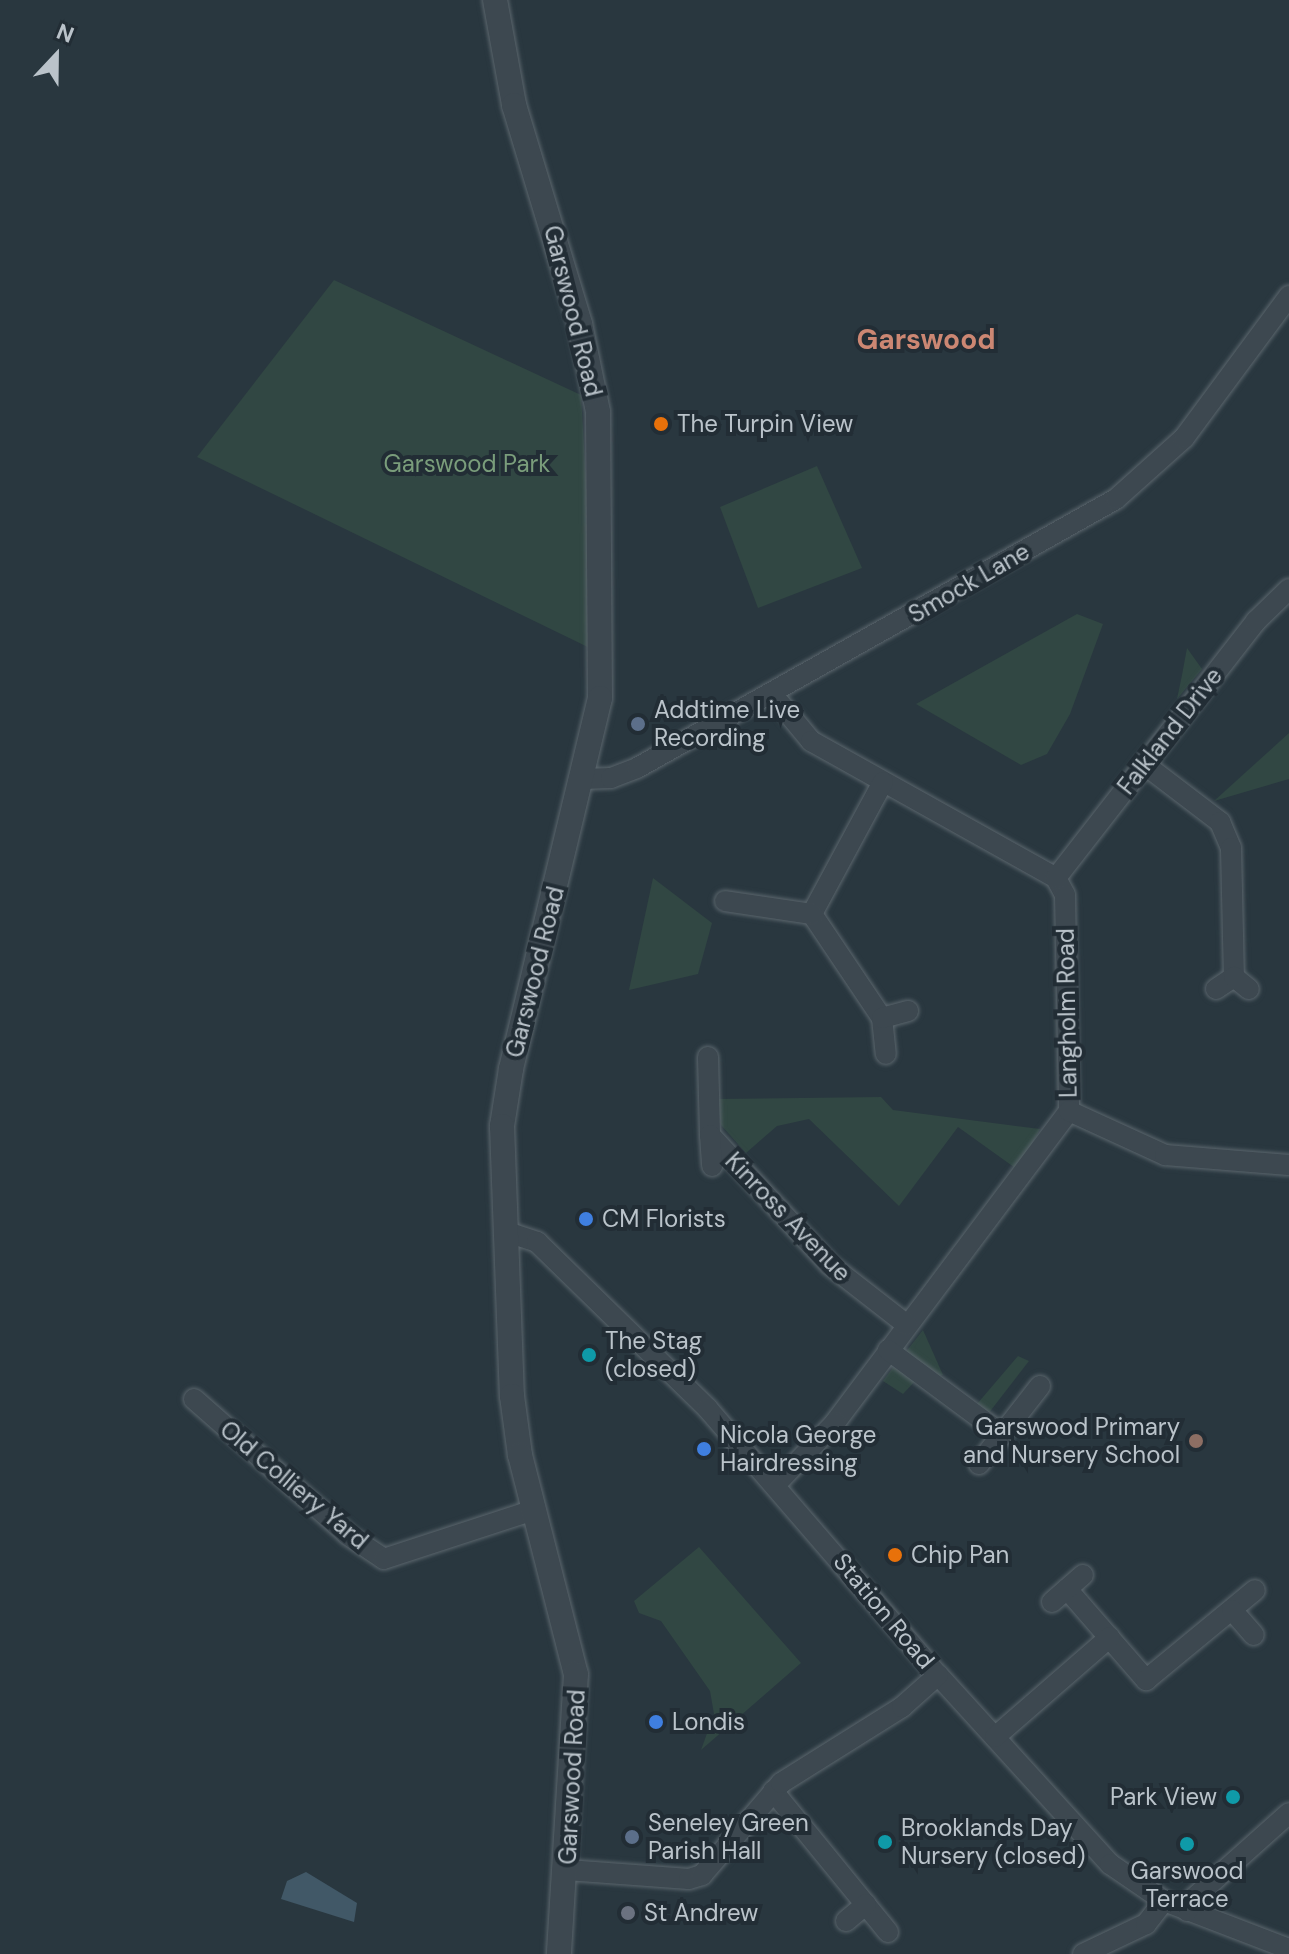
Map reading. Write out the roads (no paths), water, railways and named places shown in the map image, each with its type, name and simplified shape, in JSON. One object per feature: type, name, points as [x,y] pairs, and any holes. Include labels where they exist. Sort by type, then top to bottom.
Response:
[{"type":"street","name":"Garswood Road","points":[[495,0],[514,105],[595,383],[600,698],[509,1080],[502,1126],[512,1396],[534,1510],[576,1674],[567,1870],[559,1954]]},
{"type":"street","name":"Smock Lane","points":[[583,779],[611,778],[637,768],[773,695],[1116,499],[1184,438],[1289,296]]},
{"type":"street","name":"Falkland Drive","points":[[1056,878],[1256,621],[1289,589]]},
{"type":"street","points":[[773,695],[811,741],[1056,878]]},
{"type":"street","points":[[1144,764],[1220,822],[1231,848],[1242,983],[1216,989]]},
{"type":"street","points":[[812,914],[883,782]]},
{"type":"street","name":"Langholm Road","points":[[776,1484],[835,1423],[1069,1111],[1065,895],[1056,878]]},
{"type":"street","points":[[726,899],[812,914],[882,1018],[886,1054]]},
{"type":"street","points":[[882,1018],[908,1011]]},
{"type":"street","name":"Kinross Avenue","points":[[708,1057],[712,1166]]},
{"type":"street","points":[[1069,1111],[1165,1155],[1289,1165]]},
{"type":"street","name":"Kinross Avenue","points":[[710,1135],[830,1265],[907,1325]]},
{"type":"street","name":"Station Road","points":[[507,1232],[537,1242],[708,1409],[938,1675],[1110,1864],[1164,1901],[1289,1949]]},
{"type":"street","points":[[888,1350],[1000,1433]]},
{"type":"street","points":[[979,1464],[1000,1433],[1040,1386]]},
{"type":"street","name":"Old Colliery Yard","points":[[194,1399],[348,1535],[384,1559],[534,1510]]},
{"type":"street","points":[[1083,1575],[1060,1595],[1110,1637],[1146,1680],[1255,1590]]},
{"type":"street","points":[[1232,1610],[1254,1635]]},
{"type":"street","points":[[995,1737],[1110,1637]]},
{"type":"street","points":[[567,1870],[689,1879],[702,1875],[773,1791],[902,1707],[938,1675]]},
{"type":"street","points":[[773,1791],[888,1932]]},
{"type":"street","points":[[1187,1911],[1194,1898],[1289,1813]]},
{"type":"street","points":[[1083,1954],[1146,1924],[1164,1901]]},
{"type":"street","points":[[846,1921],[866,1904]]},
{"type":"water","points":[[306,1872],[357,1903],[354,1922],[281,1899],[287,1881]]},
{"type":"place","name":"The Turpin View","points":[[661,424]]},
{"type":"place","name":"Addtime Live Recording","points":[[638,724]]},
{"type":"place","name":"CM Florists","points":[[586,1219]]},
{"type":"place","name":"The Stag (closed)","points":[[589,1355]]},
{"type":"place","name":"Garswood Primary and Nursery School","points":[[1196,1441]]},
{"type":"place","name":"Nicola George Hairdressing","points":[[704,1449]]},
{"type":"place","name":"Chip Pan","points":[[895,1555]]},
{"type":"place","name":"Londis","points":[[656,1722]]},
{"type":"place","name":"Park View","points":[[1233,1797]]},
{"type":"place","name":"Seneley Green Parish Hall","points":[[632,1837]]},
{"type":"place","name":"Brooklands Day Nursery (closed)","points":[[885,1842]]},
{"type":"place","name":"Garswood Terrace","points":[[1187,1844]]},
{"type":"place","name":"St Andrew","points":[[628,1913]]},
{"type":"district","name":"Garswood","points":[[926,340]]},
{"type":"park label","name":"Garswood Park","points":[[467,464]]}]
